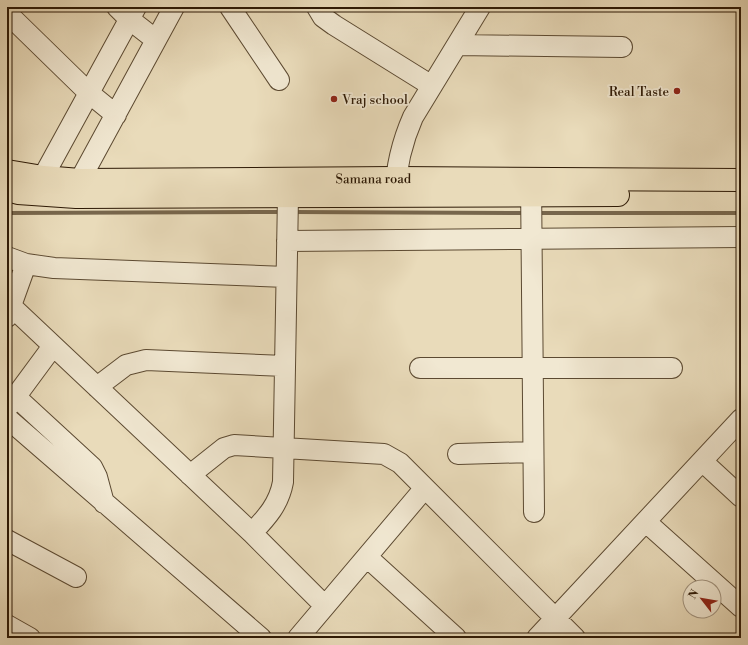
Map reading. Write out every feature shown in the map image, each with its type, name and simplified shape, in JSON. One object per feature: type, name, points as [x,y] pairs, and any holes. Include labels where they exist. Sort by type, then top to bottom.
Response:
[{"type":"main road","name":"Samana road","points":[[7,171],[43,177],[80,180],[395,187],[530,210],[741,195]]},
{"type":"main road","name":"Samana road","points":[[530,210],[741,180]]},
{"type":"main road","name":"Samana road","points":[[7,190],[18,193],[76,197],[287,219],[395,187]]},
{"type":"street","points":[[80,180],[174,7]]},
{"type":"street","points":[[230,7],[279,80]]},
{"type":"street","points":[[317,7],[324,17],[334,25],[432,86]]},
{"type":"street","points":[[395,187],[405,135],[457,45],[472,10]]},
{"type":"street","points":[[43,177],[89,93],[128,11],[156,40]]},
{"type":"street","points":[[7,13],[89,93],[116,114]]},
{"type":"street","points":[[457,45],[622,46]]},
{"type":"street","points":[[530,210],[534,512]]},
{"type":"street","points":[[252,533],[272,511],[280,497],[283,482],[287,219],[530,210],[741,236]]},
{"type":"street","points":[[7,257],[26,264],[59,268],[286,276]]},
{"type":"street","points":[[26,264],[9,312],[53,346],[252,533],[325,606]]},
{"type":"street","points":[[53,346],[11,403],[92,467],[97,476],[104,503]]},
{"type":"street","points":[[97,387],[126,365],[146,360],[285,366]]},
{"type":"street","points":[[420,368],[672,368]]},
{"type":"street","points":[[7,418],[261,638]]},
{"type":"street","points":[[537,638],[741,418]]},
{"type":"street","points":[[190,475],[224,448],[234,446],[384,454],[400,463],[424,490],[575,638]]},
{"type":"street","points":[[458,454],[534,452]]},
{"type":"street","points":[[702,461],[741,498]]},
{"type":"street","points":[[298,638],[424,490]]},
{"type":"street","points":[[646,522],[741,607]]},
{"type":"street","points":[[7,540],[76,577]]},
{"type":"street","points":[[367,557],[456,638]]},
{"type":"street","points":[[7,625],[30,638]]},
{"type":"waterway","points":[[7,213],[283,212]]},
{"type":"waterway","points":[[293,212],[527,213]]},
{"type":"waterway","points":[[537,213],[741,213]]},
{"type":"place","name":"Real Taste","points":[[677,91]]},
{"type":"place","name":"Vraj school","points":[[334,99]]}]
